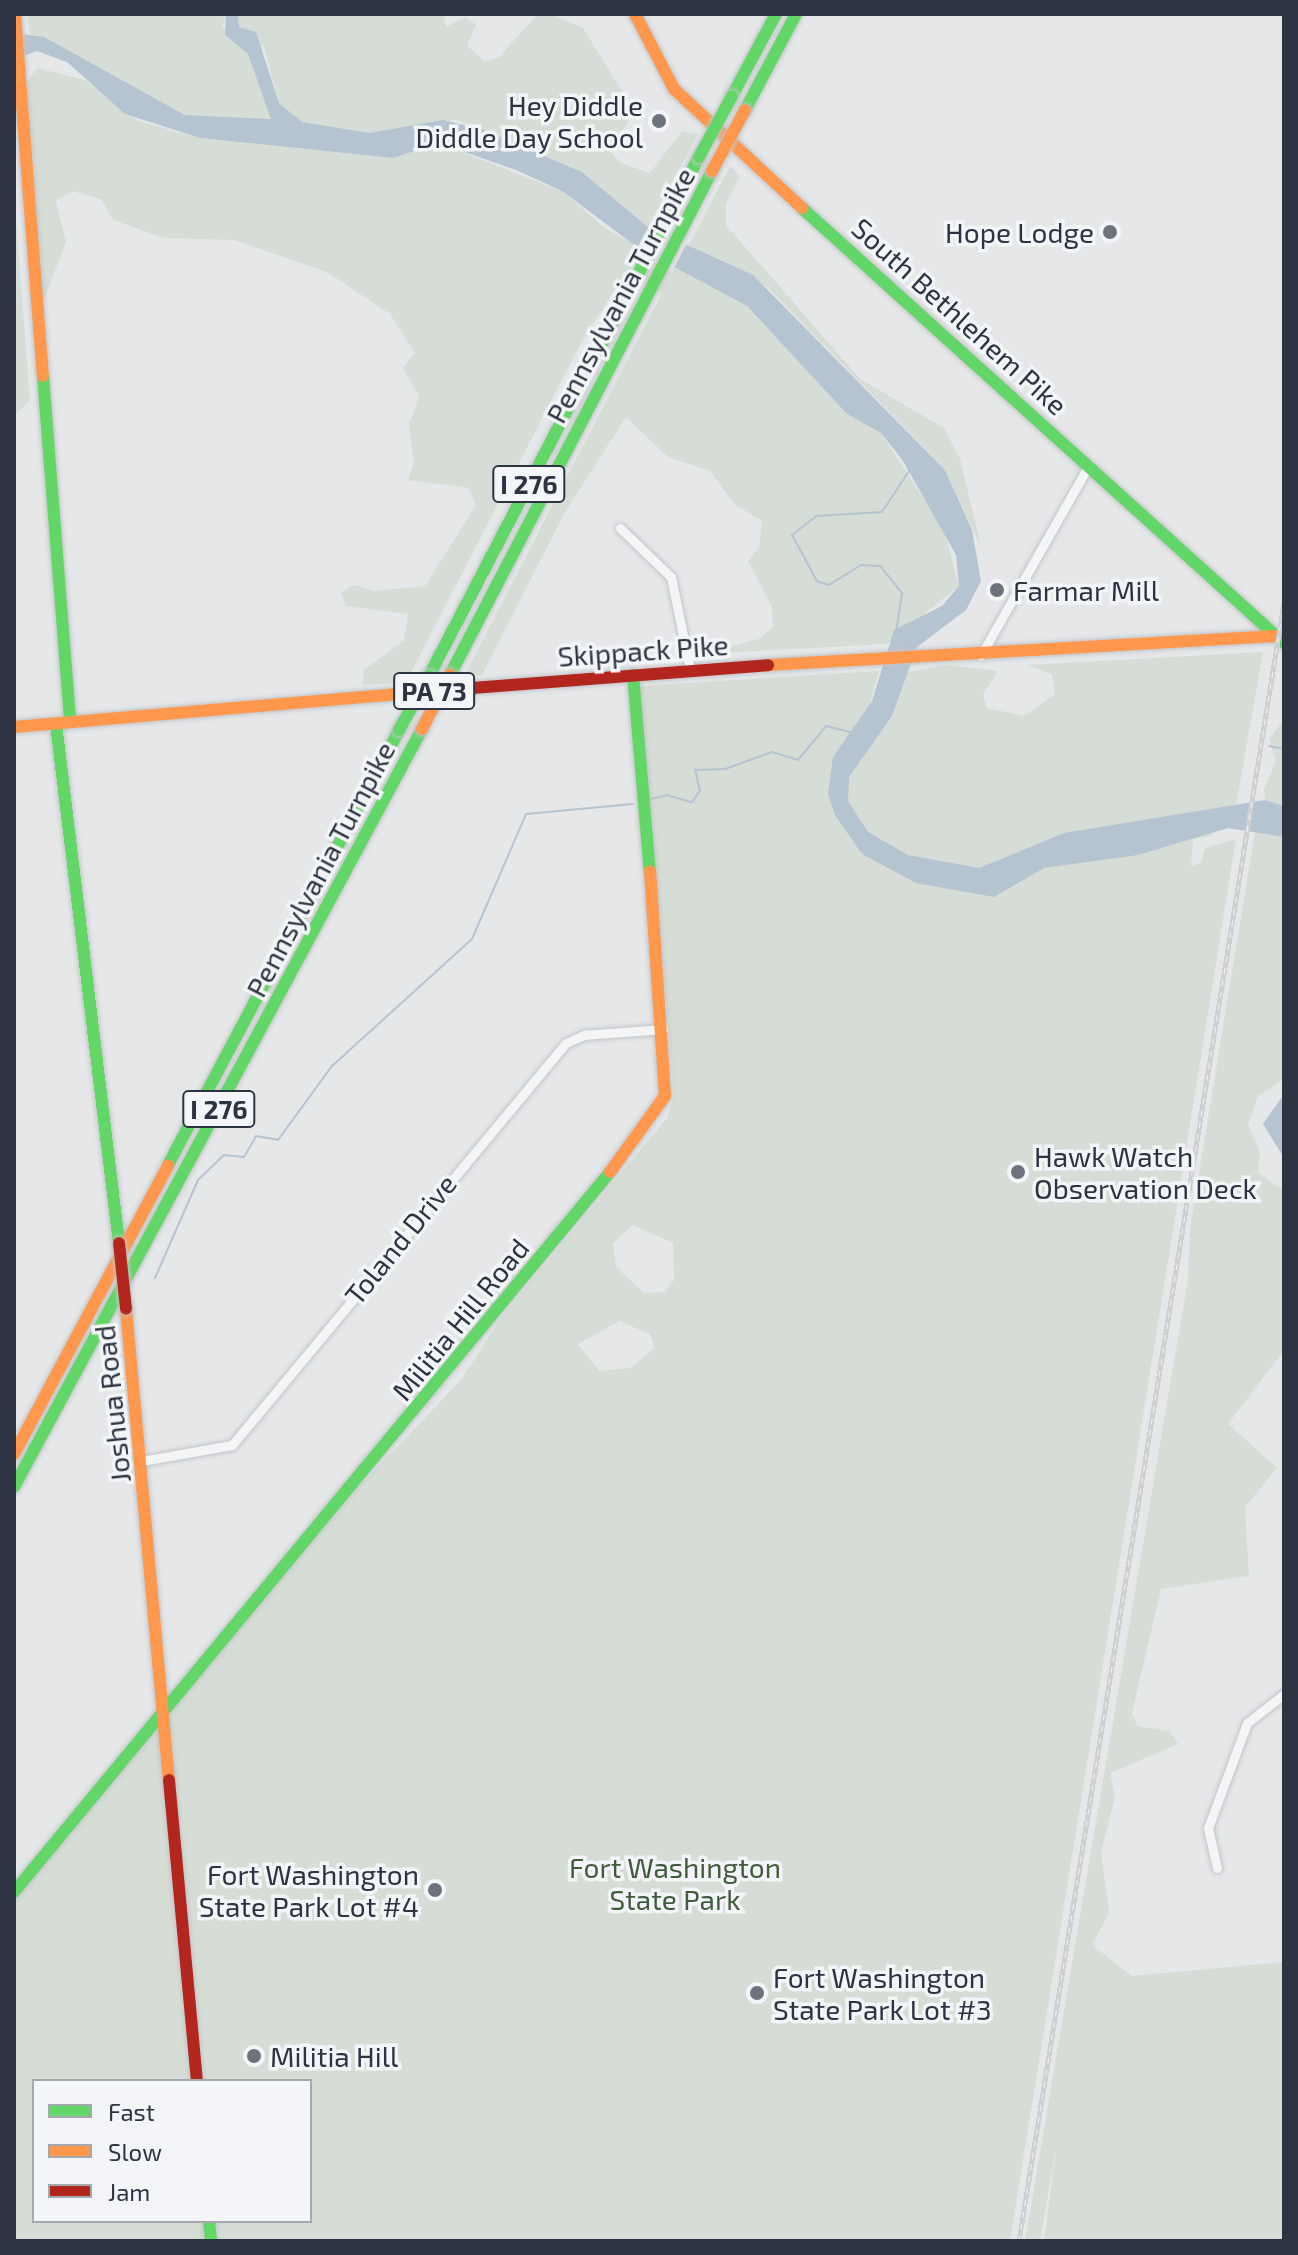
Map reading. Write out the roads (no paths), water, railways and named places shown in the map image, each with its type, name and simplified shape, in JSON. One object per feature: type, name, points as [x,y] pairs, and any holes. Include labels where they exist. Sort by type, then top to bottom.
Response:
[{"type":"main road","name":"South Bethlehem Pike","points":[[635,14],[674,89],[697,114],[1281,637]]},
{"type":"main road","name":"Pennsylvania Turnpike","points":[[14,1454],[429,676],[776,14]]},
{"type":"main road","name":"Pennsylvania Turnpike","points":[[14,1487],[422,729],[643,301],[796,14]]},
{"type":"main road","points":[[15,21],[70,722]]},
{"type":"main road","points":[[1237,639],[1247,608]]},
{"type":"main road","name":"Skippack Pike","points":[[14,727],[690,669],[913,660],[1281,637]]},
{"type":"main road","name":"Militia Hill Road","points":[[14,1892],[658,1114],[665,1096],[663,1029],[633,675]]},
{"type":"main road","name":"Joshua Road","points":[[56,724],[119,1243],[168,1707],[197,2079]]},
{"type":"street","points":[[981,655],[1089,465]]},
{"type":"street","points":[[620,528],[671,577],[690,669]]},
{"type":"street","name":"Toland Drive","points":[[142,1461],[232,1445],[566,1043],[663,1029]]},
{"type":"street","points":[[1217,1868],[1208,1828],[1247,1723],[1284,1694]]},
{"type":"water","points":[[226,14],[238,14],[239,27],[256,32],[279,103],[302,122],[370,133],[443,120],[481,129],[582,172],[648,227],[753,275],[945,470],[972,530],[981,581],[966,610],[917,647],[892,716],[849,777],[848,801],[868,832],[908,855],[979,868],[1064,833],[1265,800],[1284,806],[1284,837],[1228,828],[1138,855],[1044,868],[994,897],[916,883],[862,854],[835,815],[828,794],[833,757],[872,701],[894,630],[942,606],[959,586],[956,555],[903,461],[881,433],[847,414],[747,306],[637,247],[562,191],[516,170],[439,143],[393,158],[200,138],[125,114],[67,62],[37,51],[14,59],[14,33],[44,37],[185,115],[271,119],[248,54],[225,35]]},
{"type":"water","points":[[1284,1094],[1284,1158],[1263,1124]]},
{"type":"waterway","points":[[896,632],[902,593],[880,566],[861,565],[829,585],[817,581],[792,535],[816,516],[882,512],[911,468]]},
{"type":"waterway","points":[[647,800],[667,795],[692,802],[700,791],[695,770],[725,769],[772,752],[798,760],[826,726],[854,733]]},
{"type":"waterway","points":[[1269,746],[1284,749]]},
{"type":"waterway","points":[[155,1278],[198,1180],[224,1155],[244,1157],[256,1136],[278,1140],[332,1066],[472,939],[526,814],[633,804]]},
{"type":"railway","points":[[1019,2241],[1284,603]]},
{"type":"place","name":"Hey Diddle Diddle Day School","points":[[659,121]]},
{"type":"place","name":"Hope Lodge","points":[[1110,232]]},
{"type":"place","name":"Farmar Mill","points":[[997,590]]},
{"type":"place","name":"Hawk Watch Observation Deck","points":[[1018,1172]]},
{"type":"place","name":"Fort Washington State Park Lot #4","points":[[435,1890]]},
{"type":"place","name":"Fort Washington State Park Lot #3","points":[[757,1993]]},
{"type":"place","name":"Militia Hill","points":[[254,2056]]},
{"type":"park label","name":"Fort Washington State Park","points":[[675,1883]]}]
